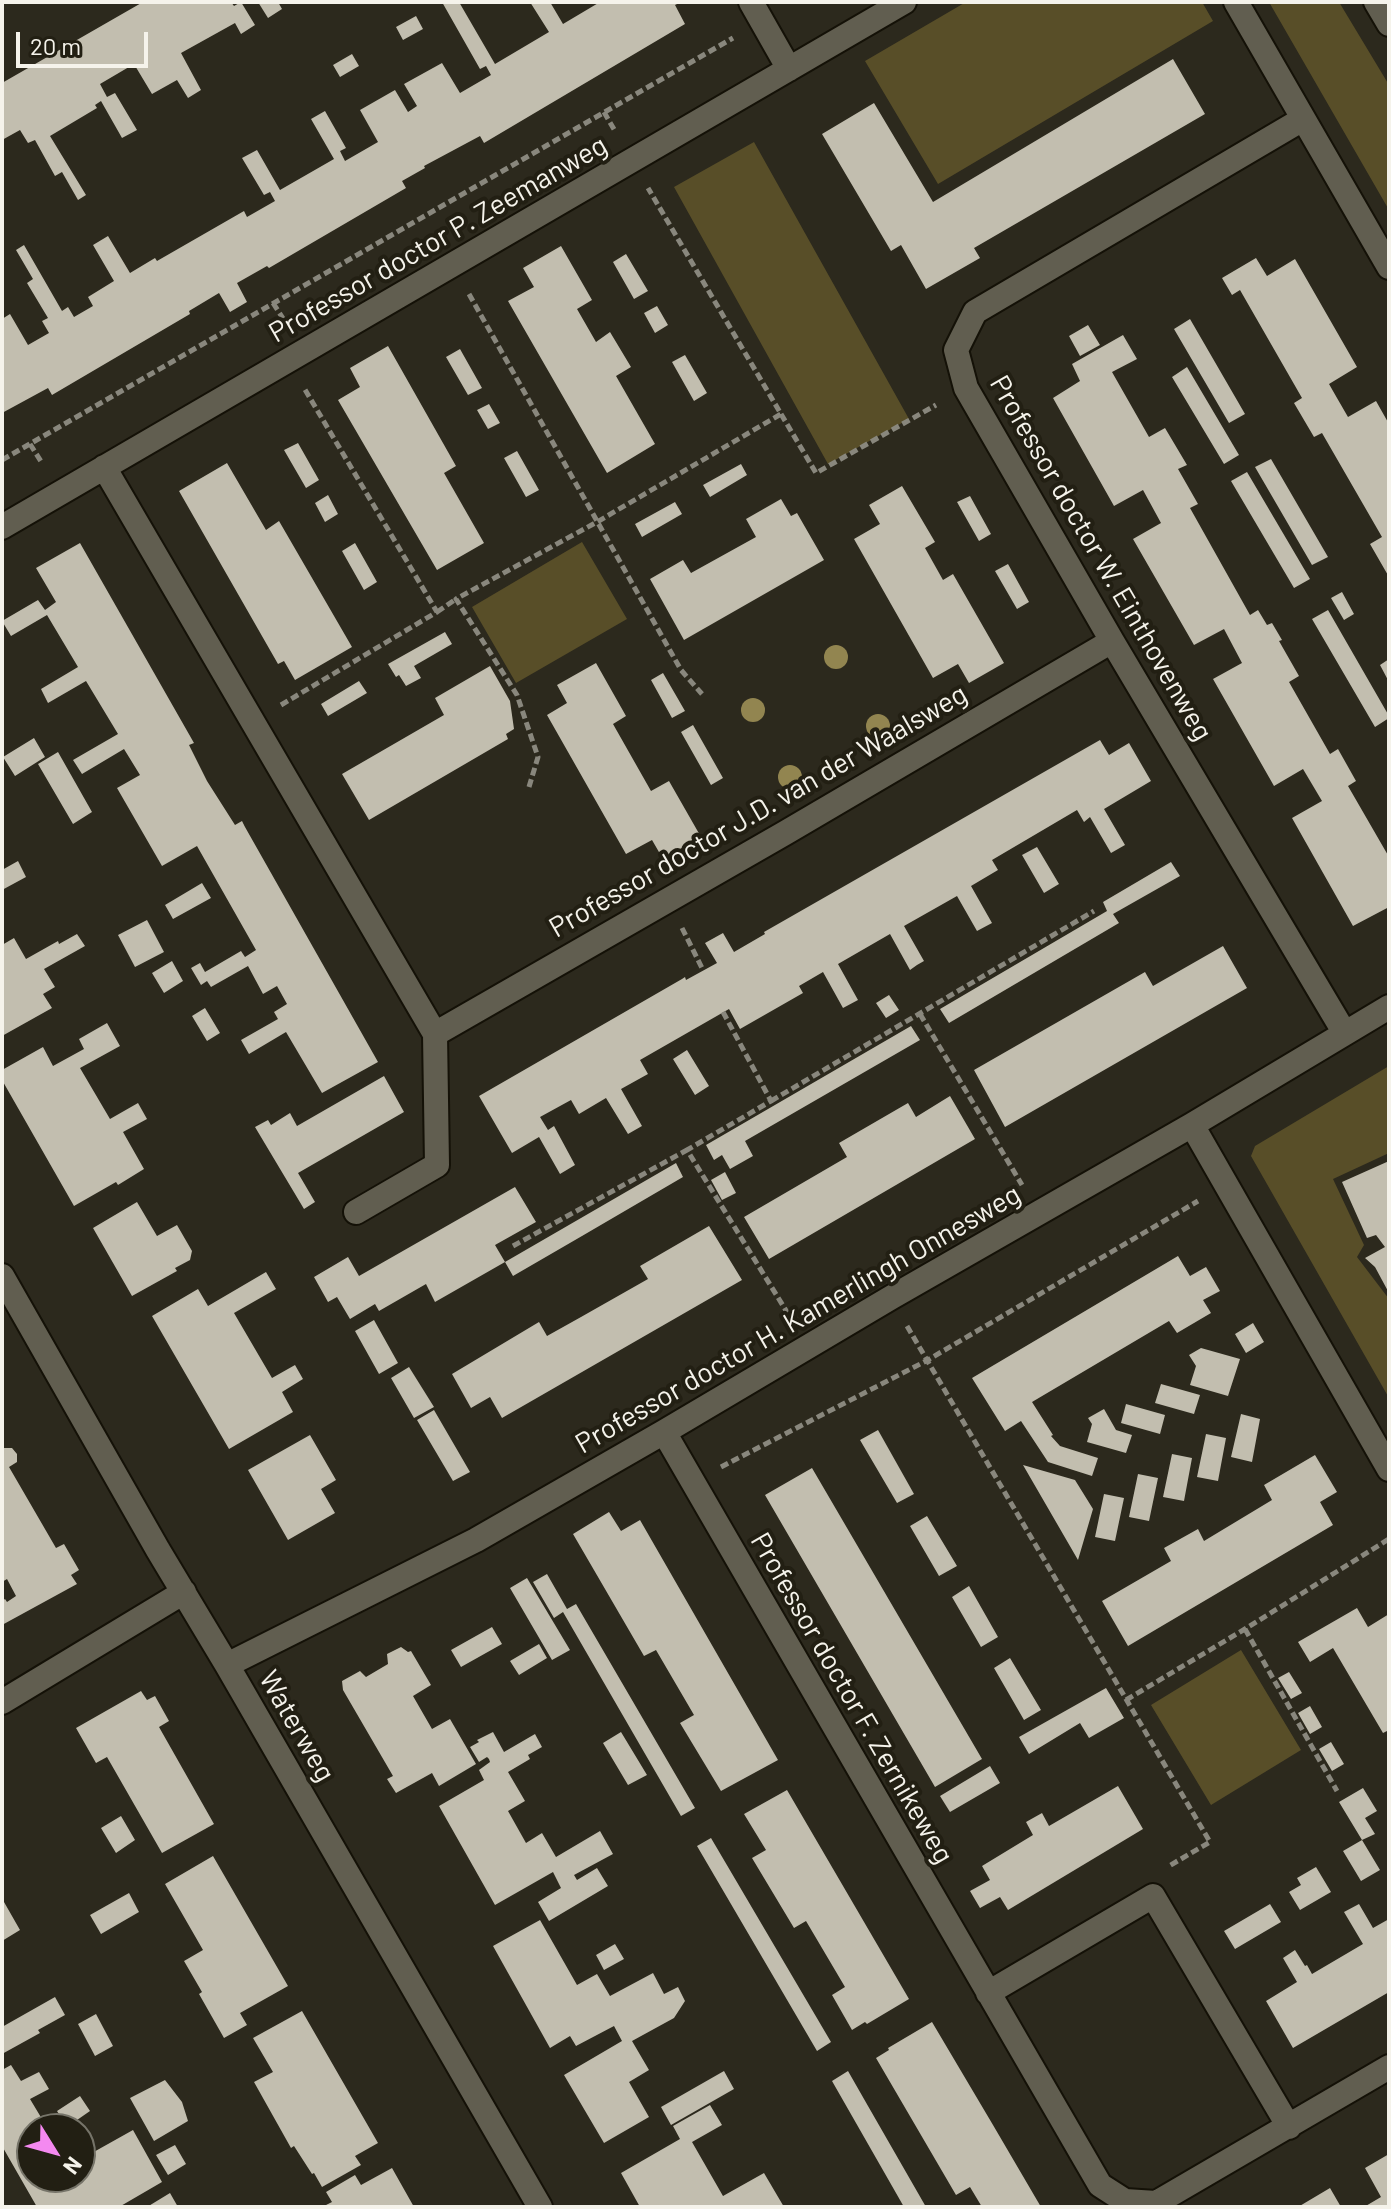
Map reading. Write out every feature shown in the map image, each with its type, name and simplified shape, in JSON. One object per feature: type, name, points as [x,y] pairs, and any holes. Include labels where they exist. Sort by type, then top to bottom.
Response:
[{"type":"street","name":"Professor doctor P. Zeemanweg","points":[[2,527],[904,2]]},
{"type":"street","points":[[1236,2],[1389,267]]},
{"type":"street","points":[[1376,2],[1389,24]]},
{"type":"street","points":[[757,12],[789,69]]},
{"type":"street","name":"Professor doctor W. Einthovenweg","points":[[1303,119],[975,312],[956,350],[966,388],[1344,1032]]},
{"type":"street","points":[[104,467],[435,1034],[437,1165],[356,1212]]},
{"type":"street","name":"Professor doctor J.D. van der Waalsweg","points":[[435,1034],[1112,641]]},
{"type":"street","name":"Professor doctor H. Kamerlingh Onnesweg","points":[[227,1665],[476,1540],[1192,1125],[1389,1007]]},
{"type":"street","points":[[1192,1125],[1389,1469]]},
{"type":"street","name":"Waterweg","points":[[2,1276],[540,2207]]},
{"type":"street","name":"Professor doctor F. Zernikeweg","points":[[664,1432],[1100,2185],[1125,2201],[1156,2203],[1389,2067]]},
{"type":"street","points":[[2,1702],[184,1592]]},
{"type":"street","points":[[988,1993],[1153,1896],[1289,2127]]},
{"type":"path","points":[[2,460],[604,112],[757,12]]},
{"type":"path","points":[[604,112],[816,473],[966,388]]},
{"type":"path","points":[[452,265],[681,670],[702,694]]},
{"type":"path","points":[[288,361],[437,612]]},
{"type":"path","points":[[253,722],[456,599],[597,522],[781,414]]},
{"type":"path","points":[[456,599],[517,695],[538,757],[529,787]]},
{"type":"path","points":[[667,899],[703,970]]},
{"type":"path","points":[[513,1246],[687,1150],[1094,911]]},
{"type":"path","points":[[723,1012],[771,1101]]},
{"type":"path","points":[[920,1014],[1040,1213]]},
{"type":"path","points":[[687,1150],[808,1346]]},
{"type":"path","points":[[692,1482],[926,1361],[1226,1185]]},
{"type":"path","points":[[892,1297],[926,1361],[1210,1842],[1160,1871],[1153,1896]]},
{"type":"path","points":[[1126,1700],[1389,1539]]},
{"type":"path","points":[[1245,1629],[1337,1791]]},
{"type":"shaded area","points":[[966,2],[1202,2],[1213,21],[938,184],[865,61]]},
{"type":"shaded area","points":[[1269,2],[1339,2],[1389,85],[1389,210]]},
{"type":"shaded area","points":[[754,142],[909,419],[828,464],[674,187]]},
{"type":"shaded area","points":[[582,542],[627,619],[516,683],[472,607]]},
{"type":"shaded area","points":[[1389,1066],[1389,1153],[1333,1179],[1364,1245],[1357,1257],[1389,1299],[1389,1398],[1251,1156],[1255,1146]]},
{"type":"shaded area","points":[[1241,1650],[1301,1750],[1211,1805],[1151,1705]]},
{"type":"building","points":[[143,2],[231,2],[234,6],[241,2],[255,25],[241,34],[235,23],[181,53],[201,90],[188,98],[177,80],[152,94],[134,64],[100,84],[107,97],[115,93],[137,130],[122,138],[101,101],[95,105],[97,108],[50,136],[86,195],[78,200],[62,172],[55,176],[35,140],[28,143],[20,130],[2,140],[2,83]]},
{"type":"building","points":[[258,2],[278,2],[282,9],[268,18]]},
{"type":"building","points":[[442,2],[459,2],[495,64],[549,32],[530,2],[550,2],[563,24],[600,2],[681,2],[675,5],[685,24],[484,143],[480,136],[424,166],[402,181],[406,188],[269,268],[267,266],[237,283],[247,302],[230,312],[219,293],[189,311],[190,314],[52,395],[48,388],[2,413],[2,319],[10,314],[28,345],[49,333],[42,321],[48,318],[27,283],[33,279],[16,250],[24,245],[62,311],[68,307],[74,317],[93,306],[88,297],[114,281],[93,245],[108,236],[130,273],[244,211],[247,217],[275,201],[270,192],[264,195],[242,158],[257,150],[280,190],[334,159],[311,119],[325,111],[346,148],[340,151],[345,161],[378,142],[360,110],[395,90],[408,112],[417,106],[404,84],[442,63],[460,93],[491,75],[486,66],[480,69]]},
{"type":"building","points":[[416,16],[423,29],[403,40],[396,27]]},
{"type":"building","points":[[352,54],[359,66],[340,77],[333,65]]},
{"type":"building","points":[[1173,59],[1205,114],[974,248],[980,258],[926,289],[901,245],[891,251],[822,134],[874,103],[933,202]]},
{"type":"building","points":[[561,246],[592,300],[577,309],[596,342],[610,332],[631,367],[616,376],[655,444],[607,473],[508,301],[534,287],[523,268]]},
{"type":"building","points":[[626,254],[648,291],[634,299],[613,262]]},
{"type":"building","points":[[1256,258],[1267,276],[1295,259],[1357,367],[1329,384],[1348,417],[1376,401],[1389,424],[1389,577],[1370,544],[1382,537],[1322,433],[1314,437],[1294,403],[1302,398],[1240,290],[1232,295],[1222,278]]},
{"type":"building","points":[[657,306],[668,325],[655,333],[644,313]]},
{"type":"building","points":[[1190,319],[1245,414],[1229,423],[1174,329]]},
{"type":"building","points":[[1088,325],[1100,345],[1080,356],[1069,336]]},
{"type":"building","points":[[1123,335],[1137,359],[1112,372],[1149,437],[1165,428],[1187,465],[1178,469],[1198,504],[1190,508],[1250,615],[1258,610],[1267,625],[1272,623],[1282,640],[1279,641],[1299,676],[1289,682],[1330,754],[1338,749],[1356,781],[1348,786],[1389,857],[1389,907],[1353,926],[1292,818],[1322,801],[1303,769],[1274,786],[1213,679],[1242,663],[1224,629],[1194,645],[1133,539],[1161,523],[1143,490],[1114,506],[1053,398],[1080,381],[1072,364]]},
{"type":"building","points":[[388,346],[456,466],[444,473],[484,543],[437,570],[338,400],[360,387],[350,368]]},
{"type":"building","points":[[460,349],[482,388],[468,395],[446,357]]},
{"type":"building","points":[[685,355],[707,393],[694,401],[672,362]]},
{"type":"building","points":[[1187,367],[1239,455],[1224,464],[1172,377]]},
{"type":"building","points":[[489,404],[500,423],[488,429],[477,410]]},
{"type":"building","points":[[298,443],[319,480],[306,488],[284,450]]},
{"type":"building","points":[[517,451],[539,490],[526,497],[504,458]]},
{"type":"building","points":[[1271,459],[1328,557],[1312,565],[1255,467]]},
{"type":"building","points":[[227,463],[266,530],[279,521],[352,647],[295,680],[284,661],[278,664],[179,491]]},
{"type":"building","points":[[741,464],[747,475],[710,497],[703,485]]},
{"type":"building","points":[[1247,472],[1310,579],[1294,588],[1231,481]]},
{"type":"building","points":[[902,486],[935,542],[925,548],[943,580],[953,574],[1004,663],[969,683],[958,664],[933,678],[854,539],[880,524],[869,505]]},
{"type":"building","points":[[328,495],[338,514],[325,522],[315,503]]},
{"type":"building","points":[[970,496],[991,534],[979,541],[957,502]]},
{"type":"building","points":[[781,499],[791,516],[797,513],[824,560],[684,640],[650,579],[683,560],[691,573],[756,537],[746,519]]},
{"type":"building","points":[[675,502],[682,514],[642,537],[635,524]]},
{"type":"building","points":[[80,543],[194,743],[189,745],[207,781],[235,825],[242,821],[378,1062],[322,1093],[286,1032],[249,1054],[241,1040],[278,1019],[274,1012],[287,1004],[277,986],[263,994],[248,966],[211,987],[207,981],[201,985],[191,968],[200,963],[205,972],[241,951],[245,957],[256,950],[197,846],[162,866],[117,788],[140,775],[124,749],[82,774],[73,760],[118,734],[86,681],[48,703],[41,689],[78,667],[47,615],[11,636],[2,621],[38,600],[45,610],[56,602],[36,568]]},
{"type":"building","points":[[355,543],[377,582],[364,590],[342,551]]},
{"type":"building","points":[[1008,564],[1029,602],[1017,609],[995,571]]},
{"type":"building","points":[[1342,592],[1354,614],[1344,620],[1331,598]]},
{"type":"building","points":[[1328,610],[1389,716],[1375,727],[1312,619]]},
{"type":"building","points":[[445,632],[452,644],[414,666],[421,678],[406,686],[388,664]]},
{"type":"building","points":[[1389,659],[1389,682],[1380,665]]},
{"type":"building","points":[[596,663],[626,716],[613,724],[651,791],[669,781],[701,837],[663,859],[652,840],[626,854],[547,715],[567,703],[557,685]]},
{"type":"building","points":[[490,666],[510,701],[514,729],[506,734],[508,739],[369,820],[342,774],[444,715],[435,698]]},
{"type":"building","points":[[663,673],[685,711],[672,718],[651,680]]},
{"type":"building","points":[[359,681],[367,693],[328,716],[321,704]]},
{"type":"building","points":[[693,725],[723,778],[711,785],[681,732]]},
{"type":"building","points":[[34,738],[45,757],[15,776],[3,757]]},
{"type":"building","points":[[1100,740],[1109,755],[1129,743],[1151,781],[1104,809],[1125,845],[1111,853],[1090,817],[1084,822],[1077,810],[992,860],[998,870],[971,886],[992,923],[977,931],[957,896],[904,926],[924,961],[910,970],[890,934],[838,964],[858,1000],[843,1008],[823,972],[799,986],[803,993],[740,1029],[729,1009],[640,1060],[648,1074],[621,1089],[642,1126],[628,1134],[606,1098],[579,1114],[571,1100],[540,1117],[548,1130],[554,1126],[575,1165],[560,1174],[539,1137],[512,1153],[479,1096],[685,977],[686,980],[717,963],[705,943],[723,933],[734,952]]},
{"type":"building","points":[[58,752],[92,812],[73,824],[38,764]]},
{"type":"building","points":[[1037,847],[1059,884],[1044,893],[1022,855]]},
{"type":"building","points":[[18,861],[26,877],[2,890],[2,870]]},
{"type":"building","points":[[1171,862],[1180,876],[1113,914],[1119,923],[949,1023],[940,1009],[1107,911],[1103,902]]},
{"type":"building","points":[[202,883],[211,898],[173,919],[165,905]]},
{"type":"building","points":[[147,920],[164,952],[135,967],[118,935]]},
{"type":"building","points":[[77,934],[85,946],[44,969],[55,987],[43,994],[52,1008],[2,1036],[2,945],[14,938],[26,959]]},
{"type":"building","points":[[1223,946],[1247,988],[1005,1127],[974,1070],[1145,972],[1153,986]]},
{"type":"building","points":[[172,961],[183,981],[164,993],[152,973]]},
{"type":"building","points":[[889,995],[899,1010],[886,1018],[876,1003]]},
{"type":"building","points":[[205,1008],[220,1033],[207,1041],[192,1016]]},
{"type":"building","points":[[107,1023],[120,1046],[80,1068],[110,1119],[138,1103],[147,1119],[123,1132],[144,1169],[74,1206],[2,1080],[2,1070],[43,1047],[53,1066],[84,1049],[79,1039]]},
{"type":"building","points":[[911,1026],[920,1040],[745,1141],[753,1156],[730,1169],[722,1155],[714,1160],[706,1145]]},
{"type":"building","points":[[687,1050],[709,1086],[695,1095],[673,1059]]},
{"type":"building","points":[[384,1076],[404,1112],[298,1173],[315,1202],[304,1209],[255,1127],[268,1120],[271,1125],[290,1113],[297,1126]]},
{"type":"building","points":[[950,1096],[975,1139],[769,1259],[744,1217],[847,1157],[839,1143],[908,1103],[916,1117]]},
{"type":"building","points":[[1389,1161],[1389,1293],[1375,1267],[1365,1258],[1385,1247],[1376,1235],[1367,1238],[1342,1182]]},
{"type":"building","points":[[676,1163],[683,1177],[513,1276],[505,1262]]},
{"type":"building","points":[[725,1172],[736,1193],[722,1200],[711,1180]]},
{"type":"building","points":[[515,1187],[536,1222],[495,1245],[505,1262],[435,1302],[426,1284],[379,1311],[375,1304],[350,1319],[337,1297],[328,1302],[314,1277],[348,1257],[359,1276]]},
{"type":"building","points":[[137,1202],[157,1236],[177,1225],[192,1251],[190,1260],[175,1268],[177,1271],[132,1296],[93,1228]]},
{"type":"building","points":[[709,1226],[742,1280],[502,1418],[490,1397],[471,1408],[452,1374],[539,1322],[547,1336],[648,1279],[640,1266]]},
{"type":"building","points":[[1178,1256],[1190,1276],[1206,1267],[1220,1291],[1203,1300],[1211,1313],[1177,1333],[1169,1321],[1032,1402],[1060,1446],[1098,1458],[1092,1476],[1048,1462],[1021,1421],[1005,1431],[972,1378]]},
{"type":"building","points":[[266,1272],[276,1289],[234,1313],[272,1378],[295,1365],[303,1379],[282,1392],[293,1412],[229,1449],[152,1316],[198,1289],[208,1306]]},
{"type":"building","points":[[374,1320],[398,1363],[379,1374],[355,1331]]},
{"type":"building","points":[[1253,1323],[1264,1342],[1246,1353],[1235,1334]]},
{"type":"building","points":[[1201,1348],[1240,1359],[1228,1396],[1190,1385],[1196,1366],[1189,1355]]},
{"type":"building","points":[[409,1367],[434,1407],[414,1418],[391,1378]]},
{"type":"building","points":[[1161,1384],[1200,1395],[1194,1414],[1155,1403]]},
{"type":"building","points":[[1126,1404],[1165,1415],[1160,1434],[1121,1423]]},
{"type":"building","points":[[1104,1409],[1116,1430],[1132,1435],[1126,1453],[1087,1442],[1092,1424],[1088,1418]]},
{"type":"building","points":[[434,1410],[470,1472],[453,1481],[417,1420]]},
{"type":"building","points":[[1241,1414],[1260,1419],[1252,1462],[1231,1457]]},
{"type":"building","points":[[878,1430],[914,1494],[897,1503],[860,1440]]},
{"type":"building","points":[[1206,1434],[1226,1438],[1218,1481],[1197,1477]]},
{"type":"building","points":[[310,1435],[336,1480],[321,1489],[335,1513],[288,1540],[248,1470]]},
{"type":"building","points":[[4,1448],[12,1448],[17,1454],[17,1462],[9,1467],[56,1548],[64,1544],[79,1570],[71,1575],[77,1584],[2,1625],[2,1601],[5,1599],[7,1602],[16,1596],[7,1579],[2,1582]]},
{"type":"building","points":[[1172,1454],[1192,1458],[1184,1501],[1163,1497]]},
{"type":"building","points":[[1315,1455],[1337,1492],[1320,1502],[1333,1525],[1128,1646],[1102,1601],[1171,1561],[1164,1548],[1198,1529],[1204,1541],[1272,1500],[1264,1485]]},
{"type":"building","points":[[1023,1465],[1075,1480],[1093,1509],[1078,1560]]},
{"type":"building","points":[[812,1468],[982,1759],[935,1787],[765,1495]]},
{"type":"building","points":[[1138,1474],[1158,1478],[1149,1521],[1129,1517]]},
{"type":"building","points":[[1104,1494],[1124,1498],[1115,1541],[1095,1537]]},
{"type":"building","points":[[609,1512],[621,1531],[640,1520],[778,1760],[721,1791],[680,1723],[694,1715],[656,1650],[644,1656],[573,1534]]},
{"type":"building","points":[[927,1516],[957,1566],[939,1576],[910,1526]]},
{"type":"building","points":[[547,1574],[567,1609],[576,1604],[695,1808],[681,1816],[563,1612],[554,1618],[533,1582]]},
{"type":"building","points":[[527,1578],[570,1650],[552,1660],[510,1588]]},
{"type":"building","points":[[969,1586],[998,1637],[981,1647],[952,1597]]},
{"type":"building","points":[[1357,1608],[1368,1627],[1389,1614],[1389,1730],[1383,1733],[1333,1648],[1310,1662],[1298,1642]]},
{"type":"building","points":[[492,1627],[502,1644],[461,1667],[451,1650]]},
{"type":"building","points":[[539,1644],[547,1658],[519,1675],[510,1661]]},
{"type":"building","points":[[401,1647],[411,1651],[431,1685],[413,1696],[432,1729],[450,1719],[476,1764],[439,1786],[432,1773],[396,1793],[387,1779],[393,1776],[343,1690],[342,1681],[360,1671],[366,1677],[388,1664],[387,1654]]},
{"type":"building","points":[[1010,1658],[1041,1710],[1024,1720],[994,1668]]},
{"type":"building","points":[[1289,1672],[1302,1693],[1291,1699],[1278,1678]]},
{"type":"building","points":[[1106,1688],[1124,1718],[1089,1738],[1080,1723],[1029,1754],[1019,1737]]},
{"type":"building","points":[[141,1691],[147,1700],[155,1696],[169,1721],[159,1727],[214,1824],[162,1853],[107,1757],[96,1763],[76,1728]]},
{"type":"building","points":[[1310,1706],[1322,1727],[1310,1734],[1298,1713]]},
{"type":"building","points":[[493,1732],[504,1752],[535,1734],[542,1747],[528,1755],[530,1759],[508,1772],[525,1801],[508,1811],[526,1843],[542,1833],[556,1857],[600,1831],[613,1854],[574,1875],[577,1880],[597,1868],[608,1886],[549,1921],[538,1902],[561,1888],[553,1872],[495,1905],[439,1806],[484,1780],[479,1770],[490,1762],[489,1759],[487,1757],[479,1762],[470,1747]]},
{"type":"building","points":[[621,1732],[647,1775],[628,1785],[603,1743]]},
{"type":"building","points":[[1331,1742],[1344,1764],[1332,1771],[1319,1749]]},
{"type":"building","points":[[990,1766],[1000,1783],[950,1812],[940,1796]]},
{"type":"building","points":[[1118,1786],[1143,1829],[1008,1910],[1000,1897],[980,1908],[970,1891],[990,1880],[982,1866],[1033,1835],[1026,1822],[1042,1813],[1049,1826]]},
{"type":"building","points":[[1363,1788],[1377,1811],[1365,1818],[1375,1834],[1362,1840],[1339,1802]]},
{"type":"building","points":[[787,1790],[909,1999],[852,2030],[832,1995],[845,1987],[806,1921],[794,1928],[752,1858],[766,1850],[744,1814]]},
{"type":"building","points":[[121,1816],[135,1840],[116,1853],[101,1828]]},
{"type":"building","points":[[711,1838],[831,2042],[817,2051],[697,1846]]},
{"type":"building","points":[[1362,1840],[1380,1870],[1361,1881],[1343,1851]]},
{"type":"building","points":[[213,1856],[288,1986],[240,2013],[247,2025],[224,2038],[184,1961],[203,1950],[165,1884]]},
{"type":"building","points":[[1316,1867],[1331,1892],[1300,1910],[1289,1892],[1301,1885],[1297,1878]]},
{"type":"building","points":[[129,1893],[139,1912],[101,1934],[90,1915]]},
{"type":"building","points":[[2,1903],[20,1930],[2,1941]]},
{"type":"building","points":[[1270,1904],[1281,1922],[1235,1949],[1224,1931]]},
{"type":"building","points":[[1359,1904],[1373,1928],[1389,1919],[1389,1992],[1293,2048],[1266,2001],[1297,1982],[1283,1958],[1295,1950],[1312,1974],[1363,1944],[1344,1912]]},
{"type":"building","points":[[540,1920],[577,1985],[597,1974],[610,1996],[653,1973],[664,1994],[678,1987],[685,2001],[674,2018],[632,2041],[649,2070],[629,2082],[649,2117],[604,2143],[564,2075],[622,2041],[614,2026],[576,2046],[570,2036],[550,2048],[493,1946]]},
{"type":"building","points":[[615,1944],[624,1959],[604,1970],[596,1955]]},
{"type":"building","points":[[55,1997],[65,2015],[2,2054],[2,2027]]},
{"type":"building","points":[[302,2011],[378,2143],[355,2156],[361,2165],[322,2187],[294,2146],[291,2148],[254,2082],[273,2072],[253,2038]]},
{"type":"building","points":[[96,2014],[113,2046],[95,2056],[78,2024]]},
{"type":"building","points":[[932,2022],[1041,2207],[982,2207],[970,2187],[956,2195],[876,2058]]},
{"type":"building","points":[[11,2065],[21,2081],[39,2072],[49,2089],[30,2099],[38,2113],[16,2113],[16,2170],[2,2146],[2,2070]]},
{"type":"building","points":[[724,2071],[734,2089],[671,2125],[661,2107]]},
{"type":"building","points":[[848,2071],[926,2207],[904,2207],[832,2081]]},
{"type":"building","points":[[165,2080],[182,2102],[188,2121],[154,2141],[130,2098]]},
{"type":"building","points":[[80,2096],[90,2111],[58,2113]]},
{"type":"building","points":[[710,2105],[722,2125],[692,2142],[723,2196],[764,2173],[784,2207],[640,2207],[621,2173],[680,2139],[673,2126]]},
{"type":"building","points":[[133,2130],[162,2182],[119,2207],[37,2207],[29,2193],[96,2193],[96,2151]]},
{"type":"building","points":[[175,2145],[186,2164],[168,2175],[156,2155]]},
{"type":"building","points":[[1389,2154],[1389,2207],[1364,2207],[1381,2197],[1365,2168]]},
{"type":"building","points":[[392,2168],[414,2207],[322,2207],[332,2202],[326,2192],[355,2175],[361,2185]]},
{"type":"building","points":[[1330,2188],[1341,2207],[1298,2207]]},
{"type":"building","points":[[170,2193],[178,2207],[147,2207]]}]
